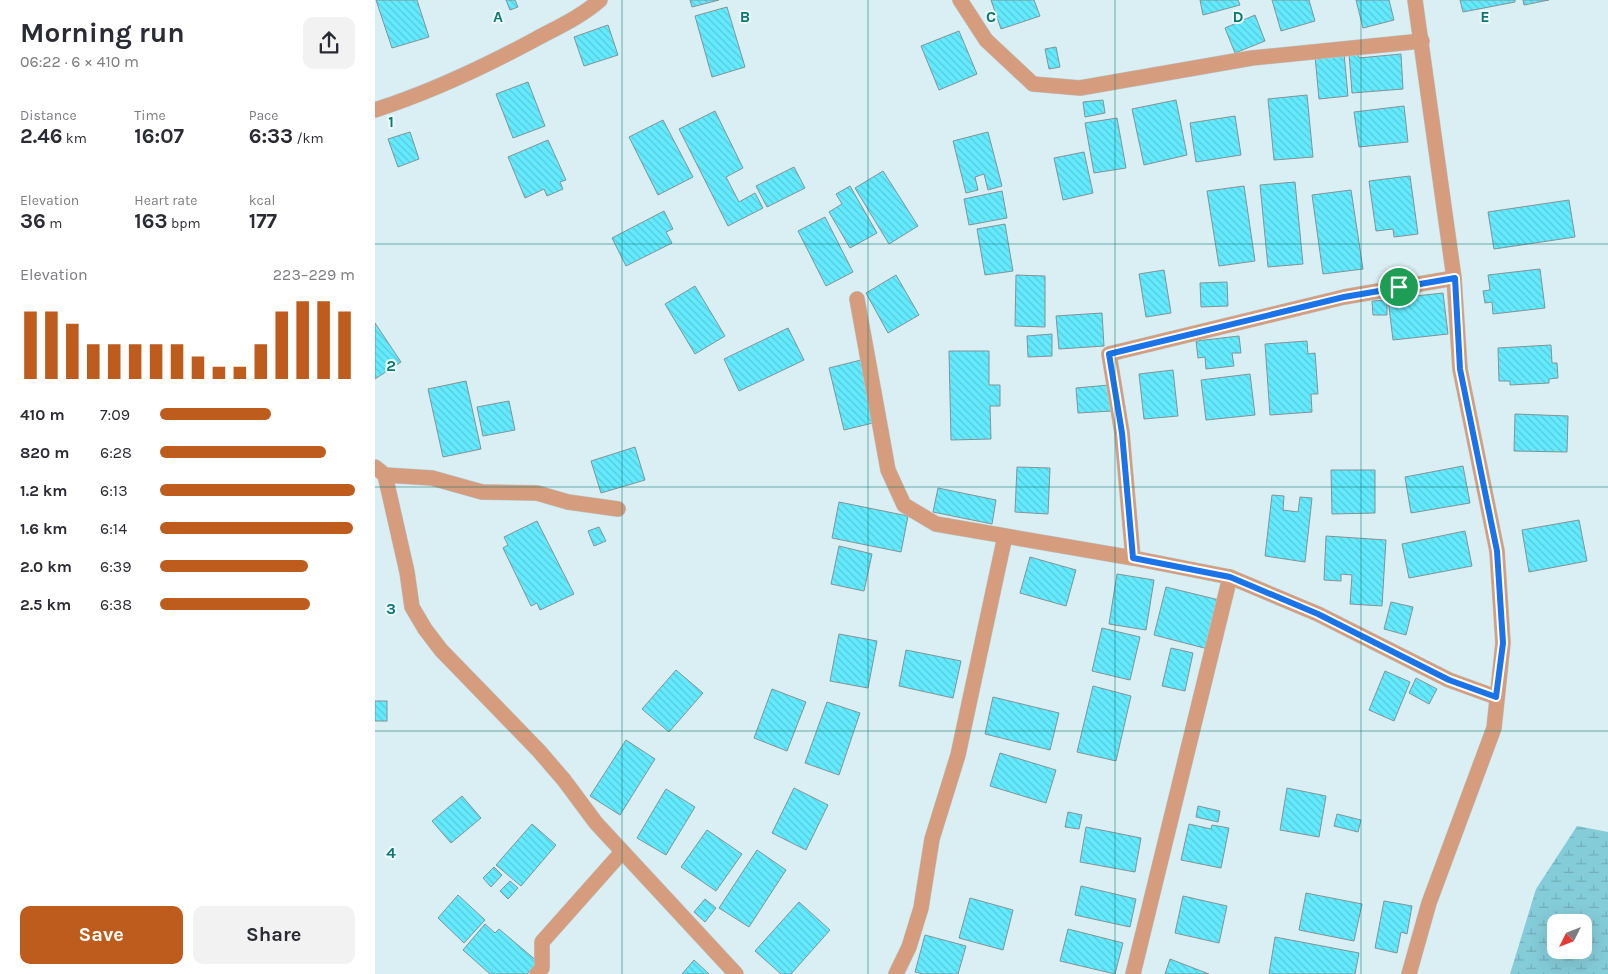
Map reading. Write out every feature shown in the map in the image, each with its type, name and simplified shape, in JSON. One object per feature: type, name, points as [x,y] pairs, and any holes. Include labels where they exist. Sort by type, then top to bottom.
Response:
[{"type":"street","points":[[960,0],[986,40],[1033,84],[1080,88],[1252,58],[1422,41]]},
{"type":"street","points":[[1409,974],[1429,904],[1494,728],[1503,643],[1497,551],[1460,369],[1455,278],[1415,0]]},
{"type":"street","points":[[375,110],[414,98],[483,68],[592,3]]},
{"type":"street","points":[[1133,558],[1122,433],[1109,354],[1344,297],[1455,278]]},
{"type":"street","points":[[857,299],[888,470],[904,505],[936,524],[1230,577],[1318,614],[1449,680],[1496,697]]},
{"type":"street","points":[[618,509],[569,502],[537,493],[482,492],[432,478],[380,471],[407,572],[412,607],[425,629],[441,650],[539,751],[564,780],[596,823],[735,974]]},
{"type":"street","points":[[895,974],[909,947],[921,908],[932,839],[958,755],[1005,536]]},
{"type":"street","points":[[1133,974],[1230,577]]},
{"type":"street","points":[[537,974],[542,968],[542,942],[622,852]]},
{"type":"green space","points":[[1577,826],[1608,832],[1608,974],[1510,974],[1536,889]]},
{"type":"building","points":[[376,0],[417,0],[429,37],[392,48]]},
{"type":"building","points":[[506,0],[515,0],[518,7],[510,10]]},
{"type":"building","points":[[690,0],[719,0],[692,7]]},
{"type":"building","points":[[991,0],[1034,0],[1040,16],[1001,29]]},
{"type":"building","points":[[1200,0],[1238,0],[1240,5],[1203,15]]},
{"type":"building","points":[[1272,0],[1309,0],[1315,21],[1281,31]]},
{"type":"building","points":[[1356,0],[1389,0],[1394,20],[1363,28]]},
{"type":"building","points":[[1460,0],[1515,0],[1515,2],[1463,12]]},
{"type":"building","points":[[1523,0],[1549,0],[1524,5]]},
{"type":"building","points":[[727,7],[745,67],[712,77],[695,16]]},
{"type":"building","points":[[1255,15],[1265,41],[1235,53],[1225,28]]},
{"type":"building","points":[[608,25],[618,55],[584,66],[574,37]]},
{"type":"building","points":[[959,31],[977,74],[939,90],[921,46]]},
{"type":"building","points":[[1056,47],[1060,67],[1049,69],[1045,49]]},
{"type":"building","points":[[1358,52],[1359,58],[1401,54],[1403,89],[1352,93],[1349,53]]},
{"type":"building","points":[[1344,53],[1348,96],[1319,99],[1315,56]]},
{"type":"building","points":[[528,82],[545,126],[513,138],[496,94]]},
{"type":"building","points":[[1307,95],[1313,157],[1274,160],[1268,99]]},
{"type":"building","points":[[1103,100],[1105,113],[1085,117],[1083,102]]},
{"type":"building","points":[[1176,100],[1187,155],[1144,165],[1132,109]]},
{"type":"building","points":[[1404,106],[1408,142],[1359,147],[1354,112]]},
{"type":"building","points":[[715,111],[743,168],[726,177],[739,202],[755,193],[763,208],[728,226],[679,129]]},
{"type":"building","points":[[1235,116],[1241,155],[1196,162],[1190,123]]},
{"type":"building","points":[[1117,118],[1126,168],[1094,173],[1085,123]]},
{"type":"building","points":[[663,120],[693,177],[658,195],[629,137]]},
{"type":"building","points":[[410,132],[419,159],[398,167],[388,139]]},
{"type":"building","points":[[988,132],[1002,186],[988,190],[984,174],[975,177],[978,190],[966,193],[953,141]]},
{"type":"building","points":[[548,140],[566,180],[560,182],[563,189],[547,196],[544,189],[525,198],[508,157]]},
{"type":"building","points":[[1084,152],[1093,193],[1063,200],[1054,158]]},
{"type":"building","points":[[794,167],[805,188],[767,207],[756,186]]},
{"type":"building","points":[[883,171],[918,226],[889,244],[855,188]]},
{"type":"building","points":[[1410,176],[1418,234],[1394,237],[1393,229],[1376,231],[1369,181]]},
{"type":"building","points":[[1295,182],[1303,264],[1268,267],[1260,185]]},
{"type":"building","points":[[850,186],[877,233],[850,248],[829,212],[842,204],[836,194]]},
{"type":"building","points":[[1244,186],[1255,261],[1219,266],[1207,191]]},
{"type":"building","points":[[1351,190],[1363,269],[1323,274],[1312,195]]},
{"type":"building","points":[[1002,191],[1007,218],[969,225],[964,199]]},
{"type":"building","points":[[1569,200],[1575,237],[1494,249],[1488,212]]},
{"type":"building","points":[[664,211],[673,229],[666,232],[672,243],[626,266],[612,238]]},
{"type":"building","points":[[825,217],[853,272],[826,286],[798,231]]},
{"type":"building","points":[[1005,224],[1013,271],[985,275],[977,229]]},
{"type":"building","points":[[1540,269],[1545,308],[1493,314],[1492,302],[1485,303],[1483,291],[1490,290],[1488,275]]},
{"type":"building","points":[[1164,270],[1171,313],[1146,317],[1139,274]]},
{"type":"building","points":[[896,275],[919,315],[888,333],[866,293]]},
{"type":"building","points":[[1016,275],[1045,276],[1045,327],[1015,326]]},
{"type":"building","points":[[1227,282],[1228,306],[1201,307],[1200,283]]},
{"type":"building","points":[[695,286],[725,336],[695,354],[665,304]]},
{"type":"building","points":[[1443,293],[1448,334],[1393,340],[1388,299]]},
{"type":"building","points":[[1387,300],[1387,315],[1373,315],[1372,301]]},
{"type":"building","points":[[1102,313],[1104,346],[1059,349],[1056,316]]},
{"type":"building","points":[[375,323],[401,362],[375,379]]},
{"type":"building","points":[[788,328],[804,360],[739,391],[724,359]]},
{"type":"building","points":[[1052,334],[1052,356],[1028,357],[1027,336]]},
{"type":"building","points":[[1239,336],[1241,353],[1232,353],[1234,366],[1206,369],[1205,357],[1198,358],[1196,341]]},
{"type":"building","points":[[1307,341],[1308,354],[1315,353],[1318,394],[1311,394],[1312,412],[1270,415],[1265,344]]},
{"type":"building","points":[[1551,345],[1552,363],[1557,363],[1558,378],[1549,379],[1549,383],[1510,385],[1510,381],[1499,381],[1498,348]]},
{"type":"building","points":[[949,351],[989,351],[989,385],[1000,385],[1000,406],[990,406],[991,439],[951,440]]},
{"type":"building","points":[[861,360],[877,422],[844,430],[829,368]]},
{"type":"building","points":[[1173,370],[1178,416],[1144,419],[1139,374]]},
{"type":"building","points":[[1250,374],[1255,415],[1206,420],[1201,380]]},
{"type":"building","points":[[466,381],[481,449],[443,457],[428,389]]},
{"type":"building","points":[[1109,385],[1112,411],[1078,413],[1076,388]]},
{"type":"building","points":[[509,401],[515,430],[483,436],[477,407]]},
{"type":"building","points":[[1515,414],[1568,416],[1567,452],[1514,451]]},
{"type":"building","points":[[635,447],[645,480],[601,493],[591,461]]},
{"type":"building","points":[[1463,466],[1470,503],[1411,513],[1405,477]]},
{"type":"building","points":[[1017,467],[1050,468],[1048,514],[1015,512]]},
{"type":"building","points":[[1331,470],[1375,470],[1375,513],[1332,514]]},
{"type":"building","points":[[938,488],[996,500],[992,524],[933,512]]},
{"type":"building","points":[[1272,495],[1284,496],[1283,510],[1298,512],[1300,497],[1312,498],[1305,562],[1265,556]]},
{"type":"building","points":[[839,502],[908,516],[901,552],[832,538]]},
{"type":"building","points":[[1579,520],[1587,561],[1529,572],[1522,530]]},
{"type":"building","points":[[537,521],[574,594],[540,610],[537,603],[531,606],[503,548],[508,545],[504,537]]},
{"type":"building","points":[[599,527],[606,541],[594,546],[588,531]]},
{"type":"building","points":[[1465,531],[1472,566],[1409,578],[1402,544]]},
{"type":"building","points":[[1326,536],[1386,540],[1382,606],[1350,604],[1352,575],[1341,574],[1341,581],[1324,580]]},
{"type":"building","points":[[839,546],[872,554],[864,591],[831,584]]},
{"type":"building","points":[[1030,557],[1076,570],[1066,606],[1020,593]]},
{"type":"building","points":[[1117,574],[1154,580],[1146,630],[1109,624]]},
{"type":"building","points":[[1166,587],[1219,600],[1208,649],[1154,635]]},
{"type":"building","points":[[1391,602],[1413,607],[1406,635],[1384,629]]},
{"type":"building","points":[[1102,628],[1140,637],[1130,680],[1092,671]]},
{"type":"building","points":[[839,634],[877,641],[868,688],[830,681]]},
{"type":"building","points":[[1171,648],[1193,653],[1185,691],[1162,686]]},
{"type":"building","points":[[906,650],[961,661],[953,698],[899,686]]},
{"type":"building","points":[[676,670],[703,693],[669,732],[642,709]]},
{"type":"building","points":[[1385,671],[1410,682],[1394,721],[1369,710]]},
{"type":"building","points":[[1416,678],[1437,689],[1429,704],[1409,693]]},
{"type":"building","points":[[1093,686],[1131,696],[1116,761],[1077,752]]},
{"type":"building","points":[[772,689],[806,702],[787,751],[754,738]]},
{"type":"building","points":[[993,697],[1059,713],[1050,750],[985,734]]},
{"type":"building","points":[[375,701],[387,701],[387,721],[375,721]]},
{"type":"building","points":[[827,702],[860,713],[839,775],[805,763]]},
{"type":"building","points":[[626,740],[655,759],[620,815],[590,796]]},
{"type":"building","points":[[1000,753],[1056,770],[1046,803],[990,786]]},
{"type":"building","points":[[794,788],[828,805],[806,850],[772,833]]},
{"type":"building","points":[[1287,788],[1326,796],[1319,837],[1280,830]]},
{"type":"building","points":[[666,789],[695,807],[666,855],[637,838]]},
{"type":"building","points":[[462,796],[481,818],[451,843],[432,821]]},
{"type":"building","points":[[1198,806],[1220,811],[1218,822],[1196,817]]},
{"type":"building","points":[[1068,812],[1082,815],[1079,829],[1065,827]]},
{"type":"building","points":[[1337,814],[1361,820],[1358,832],[1334,826]]},
{"type":"building","points":[[532,824],[556,845],[521,886],[496,865]]},
{"type":"building","points":[[1189,824],[1211,829],[1212,825],[1229,828],[1221,868],[1181,860]]},
{"type":"building","points":[[1086,827],[1141,838],[1135,872],[1080,862]]},
{"type":"building","points":[[707,830],[742,854],[716,891],[681,867]]},
{"type":"building","points":[[757,850],[786,870],[749,927],[719,908]]},
{"type":"building","points":[[494,867],[502,875],[491,887],[483,878]]},
{"type":"building","points":[[510,881],[518,888],[508,899],[500,891]]},
{"type":"building","points":[[1081,886],[1136,899],[1130,927],[1075,915]]},
{"type":"building","points":[[1306,893],[1362,904],[1354,941],[1299,930]]},
{"type":"building","points":[[458,895],[485,920],[464,943],[438,918]]},
{"type":"building","points":[[1183,896],[1227,906],[1219,943],[1175,933]]},
{"type":"building","points":[[970,898],[1013,910],[1003,950],[959,938]]},
{"type":"building","points":[[705,899],[716,908],[705,922],[694,912]]},
{"type":"building","points":[[1384,901],[1412,906],[1407,934],[1401,932],[1397,953],[1375,948]]},
{"type":"building","points":[[799,902],[830,930],[791,974],[781,974],[755,951]]},
{"type":"building","points":[[485,924],[495,933],[499,929],[538,962],[527,974],[490,974],[463,950]]},
{"type":"building","points":[[1068,929],[1123,943],[1115,974],[1060,961]]},
{"type":"building","points":[[925,935],[966,946],[958,974],[923,974],[915,972]]},
{"type":"building","points":[[1275,937],[1359,953],[1355,974],[1269,974]]},
{"type":"building","points":[[1170,959],[1209,974],[1165,974]]},
{"type":"building","points":[[694,960],[709,974],[682,974]]},
{"type":"route","points":[[1455,278],[1460,369],[1497,551],[1503,643],[1496,697],[1449,680],[1318,614],[1230,577],[1133,558],[1122,433],[1109,354],[1344,297],[1399,287],[1455,278]]}]
